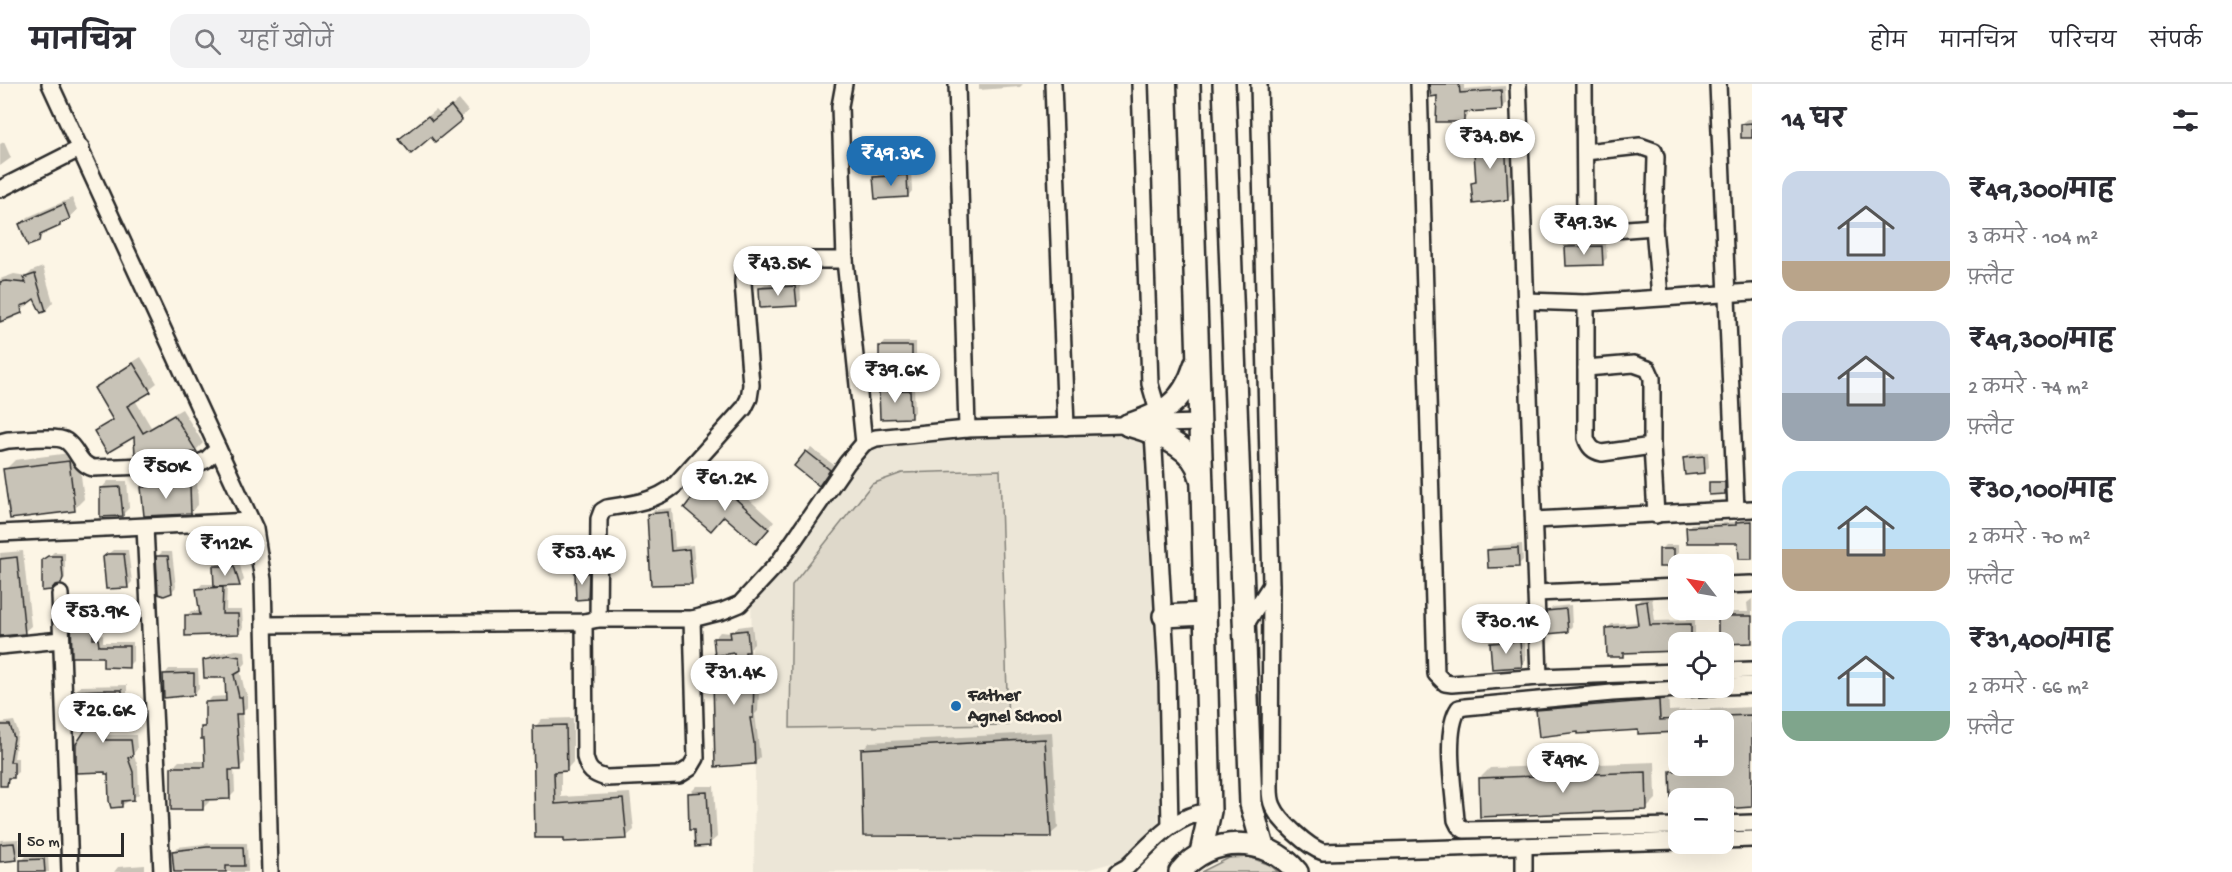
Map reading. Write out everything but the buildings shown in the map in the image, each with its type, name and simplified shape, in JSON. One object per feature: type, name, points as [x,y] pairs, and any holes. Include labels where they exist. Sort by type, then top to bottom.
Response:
[{"type":"street","points":[[50,84],[255,529],[263,580],[270,872]]},
{"type":"street","points":[[843,84],[840,106],[845,260],[864,443]]},
{"type":"street","points":[[957,84],[967,429]]},
{"type":"street","points":[[1053,84],[1066,427]]},
{"type":"street","points":[[1140,84],[1150,384],[1156,424],[1164,616],[1170,826]]},
{"type":"street","points":[[1189,84],[1210,811],[1201,853]]},
{"type":"street","points":[[1224,84],[1251,804],[1263,847]]},
{"type":"street","points":[[1259,84],[1272,585],[1270,798],[1274,808],[1281,819],[1308,843],[1323,852],[1630,842],[1668,831]]},
{"type":"street","points":[[1419,84],[1436,674],[1445,683],[1452,684],[1539,677],[1668,672]]},
{"type":"street","points":[[1518,84],[1539,677]]},
{"type":"street","points":[[1584,84],[1585,216],[1587,224],[1594,230],[1601,231],[1654,227]]},
{"type":"street","points":[[1718,84],[1736,510]]},
{"type":"street","points":[[1585,152],[1640,146],[1654,151],[1656,157],[1654,227],[1660,297]]},
{"type":"street","points":[[0,189],[81,148]]},
{"type":"street","points":[[692,619],[696,758],[690,768],[679,775],[606,778],[595,775],[587,768],[585,757],[591,621],[599,519],[602,511],[607,508],[652,500],[663,495],[674,486],[744,408],[751,385],[742,283],[742,275],[747,268],[757,262],[769,260],[845,260]]},
{"type":"street","points":[[1526,301],[1586,303],[1752,292]]},
{"type":"street","points":[[1586,303],[1586,438],[1589,446],[1602,453],[1652,447]]},
{"type":"street","points":[[264,625],[692,619],[723,611],[740,604],[779,561],[847,463],[864,443],[894,435],[967,429],[1156,424],[1184,390],[1198,355]]},
{"type":"street","points":[[1586,368],[1634,364],[1648,369],[1652,378],[1652,447],[1656,515]]},
{"type":"street","points":[[1128,425],[1200,423]]},
{"type":"street","points":[[1156,424],[1170,441],[1186,453],[1200,472],[1202,488]]},
{"type":"street","points":[[0,442],[62,439],[72,446],[82,463],[93,468],[196,464],[206,460],[218,449]]},
{"type":"street","points":[[1534,520],[1752,509]]},
{"type":"street","points":[[0,533],[251,521]]},
{"type":"street","points":[[145,527],[162,872]]},
{"type":"street","points":[[1734,585],[1752,584]]},
{"type":"street","points":[[1244,627],[1272,585]]},
{"type":"street","points":[[1536,593],[1668,587]]},
{"type":"street","points":[[60,594],[70,872]]},
{"type":"street","points":[[1164,616],[1205,614]]},
{"type":"street","points":[[0,646],[61,640]]},
{"type":"street","points":[[1734,670],[1752,669]]},
{"type":"street","points":[[1734,686],[1752,685]]},
{"type":"street","points":[[1668,690],[1465,706],[1459,708],[1455,715],[1450,743],[1456,820],[1464,830],[1629,826],[1668,837]]},
{"type":"street","points":[[1118,872],[1127,867],[1170,826],[1194,813],[1210,811]]},
{"type":"street","points":[[1734,824],[1752,823]]},
{"type":"street","points":[[1629,826],[1630,842]]},
{"type":"street","points":[[1734,840],[1752,839]]},
{"type":"street","points":[[1180,872],[1186,864],[1201,853],[1232,843],[1263,847],[1278,854],[1299,869]]},
{"type":"street","points":[[1524,845],[1524,872]]},
{"type":"shaded area","name":"Father Agnel School","points":[[1119,432],[1141,437],[1147,449],[1157,616],[1160,763],[1158,829],[1119,861],[1086,870],[754,872],[755,774],[751,598],[866,449],[884,442],[935,437]]},
{"type":"shaded area","points":[[1000,470],[1008,725],[790,728],[792,585],[872,484],[902,473]]},
{"type":"shaded area","points":[[1249,857],[1270,865],[1278,872],[1201,872],[1229,858]]},
{"type":"place","name":"Father Agnel School","points":[[956,706]]}]
